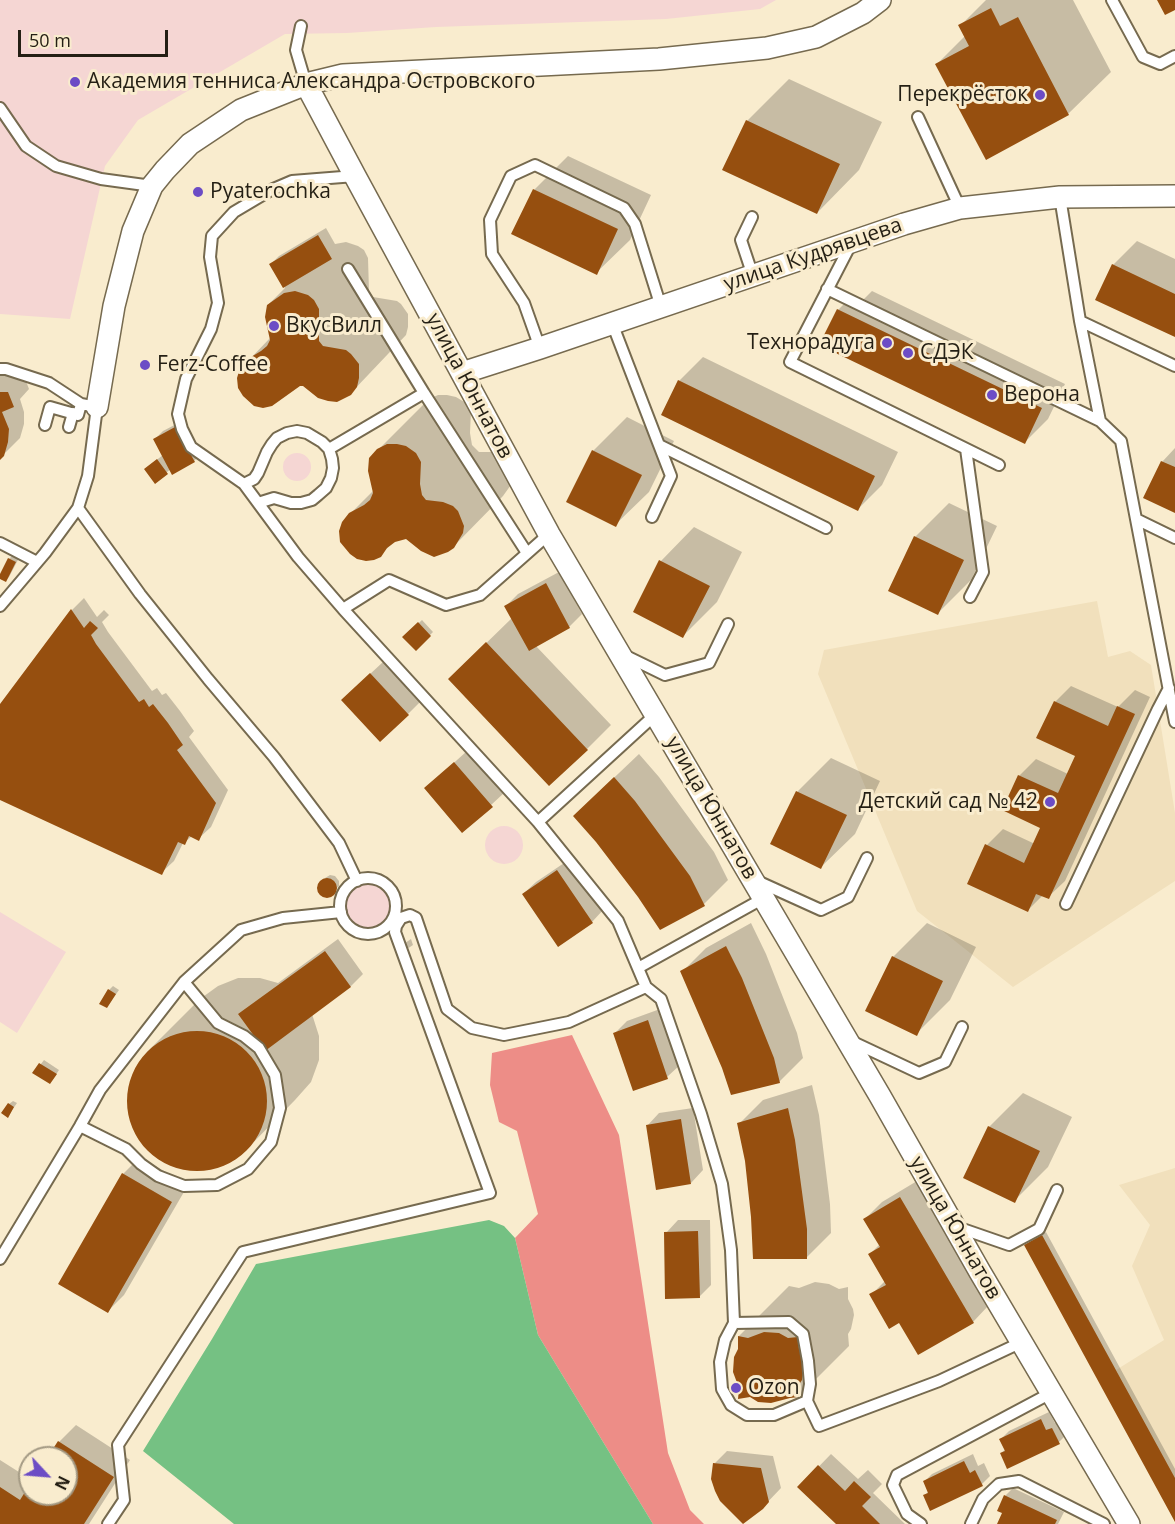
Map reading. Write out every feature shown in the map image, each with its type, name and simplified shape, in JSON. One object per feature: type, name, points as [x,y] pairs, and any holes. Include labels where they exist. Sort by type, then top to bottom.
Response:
[{"type":"street","points":[[89,406],[133,231],[152,186],[190,144],[241,110],[306,84],[343,75],[659,59],[767,48],[816,37],[863,13],[880,0]]},
{"type":"street","name":"улица Юннатов","points":[[306,84],[549,534],[1129,1524]]},
{"type":"street","name":"улица Кудрявцева","points":[[462,373],[904,224],[960,208],[1060,197],[1175,196]]},
{"type":"lane","points":[[1112,0],[1143,57],[1160,64],[1175,56]]},
{"type":"lane","points":[[302,26],[296,50],[306,84]]},
{"type":"lane","points":[[0,108],[26,147],[56,166],[102,179],[152,186]]},
{"type":"lane","points":[[918,117],[960,208]]},
{"type":"lane","points":[[540,348],[524,303],[492,254],[490,220],[511,176],[535,165],[624,208],[635,224],[660,307]]},
{"type":"lane","points":[[355,176],[292,181],[271,190],[234,212],[212,236],[210,257],[218,303],[211,329],[186,379],[178,414],[182,429],[191,447],[244,484],[298,557],[538,822],[618,921],[646,987],[661,999],[701,1114],[722,1184],[731,1250],[734,1323],[725,1340],[720,1362],[722,1389],[731,1405],[747,1414],[774,1415],[807,1401]]},
{"type":"lane","points":[[1060,197],[1080,321],[1100,421]]},
{"type":"lane","points":[[752,217],[741,240],[753,276]]},
{"type":"lane","points":[[852,242],[790,362],[999,465]]},
{"type":"lane","points":[[348,269],[526,554]]},
{"type":"lane","points":[[828,289],[1100,421],[1121,441],[1172,689],[1175,722]]},
{"type":"lane","points":[[1080,321],[1175,366]]},
{"type":"lane","points":[[612,323],[671,476],[651,518]]},
{"type":"lane","points":[[0,369],[49,383],[89,406]]},
{"type":"lane","points":[[329,449],[424,393]]},
{"type":"lane","points":[[45,425],[50,407],[78,415],[89,406]]},
{"type":"lane","points":[[0,606],[60,534],[78,508],[88,476],[89,406]]},
{"type":"lane","points":[[69,427],[73,413]]},
{"type":"lane","points":[[244,484],[254,479],[272,444],[277,438],[287,433],[297,431],[307,433],[329,449],[333,468],[331,478],[326,488],[312,500],[291,503],[274,498],[258,503]]},
{"type":"lane","points":[[659,445],[826,528]]},
{"type":"lane","points":[[966,448],[982,572],[970,597]]},
{"type":"lane","points":[[78,508],[140,594],[274,757],[339,843],[357,880]]},
{"type":"lane","points":[[1136,519],[1175,538]]},
{"type":"lane","points":[[343,609],[389,580],[446,605],[480,595],[549,534]]},
{"type":"lane","points":[[0,543],[37,562]]},
{"type":"lane","points":[[620,652],[665,675],[709,663],[728,624]]},
{"type":"lane","points":[[1066,904],[1172,689]]},
{"type":"lane","points":[[538,822],[656,714]]},
{"type":"lane","points":[[753,879],[821,910],[848,897],[867,858]]},
{"type":"lane","points":[[108,1524],[124,1500],[118,1445],[243,1252],[490,1193],[392,926],[396,906],[394,895],[388,886],[378,880],[368,878],[357,880],[348,887],[342,896],[341,912],[349,927],[358,933],[380,932],[392,926],[401,918],[410,915],[416,918],[447,1009],[472,1028],[504,1035],[569,1022],[646,987]]},
{"type":"lane","points":[[638,968],[764,898]]},
{"type":"lane","points":[[0,1259],[100,1090],[184,982],[241,930],[283,918],[341,912]]},
{"type":"lane","points":[[80,1126],[126,1149],[158,1176],[184,1186],[217,1185],[248,1169],[270,1142],[280,1108],[275,1076],[259,1048],[244,1036],[219,1023],[184,982]]},
{"type":"lane","points":[[847,1040],[919,1073],[945,1062],[963,1027]]},
{"type":"lane","points":[[954,1226],[1009,1245],[1039,1229],[1058,1190]]},
{"type":"lane","points":[[734,1323],[789,1322],[803,1334],[810,1384],[807,1401],[819,1426],[939,1381],[1022,1342]]},
{"type":"lane","points":[[921,1524],[907,1514],[894,1485],[897,1475],[1051,1393]]},
{"type":"lane","points":[[971,1524],[983,1498],[999,1484],[1018,1481],[1104,1524]]},
{"type":"shaded area","points":[[0,0],[776,0],[760,9],[666,19],[285,34],[138,120],[105,166],[70,319],[0,314]]},
{"type":"shaded area","points":[[297,453],[307,457],[311,467],[307,477],[297,481],[287,477],[283,467],[287,457]]},
{"type":"shaded area","points":[[1097,601],[1108,657],[1130,651],[1151,665],[1175,813],[1175,881],[1013,987],[917,911],[818,674],[824,650]]},
{"type":"shaded area","points":[[504,826],[518,831],[523,845],[518,859],[504,864],[490,859],[485,845],[490,831]]},
{"type":"shaded area","points":[[368,883],[384,890],[391,906],[384,922],[368,929],[352,922],[345,906],[352,890]]},
{"type":"shaded area","points":[[0,912],[66,952],[17,1033],[0,1022]]},
{"type":"shaded area","points":[[572,1035],[619,1135],[668,1453],[690,1510],[704,1524],[653,1524],[538,1335],[515,1238],[538,1214],[517,1131],[499,1122],[490,1085],[492,1053]]},
{"type":"shaded area","points":[[1175,1168],[1175,1478],[1116,1370],[1164,1340],[1132,1266],[1150,1225],[1119,1185]]},
{"type":"shaded area","points":[[489,1220],[504,1226],[515,1238],[538,1335],[653,1524],[234,1524],[143,1451],[256,1264]]},
{"type":"building","points":[[1157,0],[1175,0],[1175,10],[1165,15]]},
{"type":"building","points":[[991,8],[1000,26],[1018,17],[1069,115],[986,160],[935,64],[969,46],[958,25]]},
{"type":"building","points":[[746,120],[840,164],[817,214],[722,170]]},
{"type":"building","points":[[533,189],[618,229],[597,275],[511,234]]},
{"type":"building","points":[[318,235],[332,259],[283,288],[269,264]]},
{"type":"building","points":[[1112,264],[1175,294],[1175,337],[1095,300]]},
{"type":"building","points":[[295,291],[308,295],[319,309],[319,341],[323,346],[346,350],[359,364],[357,387],[351,395],[337,402],[318,398],[300,386],[272,406],[263,408],[254,406],[238,388],[237,378],[240,368],[246,360],[267,346],[270,340],[265,317],[267,305],[284,293]]},
{"type":"building","points":[[837,309],[1042,408],[1025,444],[819,345]]},
{"type":"building","points":[[678,380],[875,476],[858,511],[661,415]]},
{"type":"building","points":[[0,392],[8,392],[14,407],[2,412],[9,429],[4,456],[0,460]]},
{"type":"building","points":[[175,427],[195,462],[172,475],[153,439]]},
{"type":"building","points":[[387,444],[406,446],[416,453],[421,462],[420,484],[422,495],[426,500],[443,502],[458,511],[464,526],[463,533],[454,548],[448,552],[434,557],[421,551],[406,539],[395,542],[381,557],[366,561],[350,554],[340,542],[339,531],[342,522],[349,513],[370,500],[373,493],[368,471],[369,458],[377,449]]},
{"type":"building","points":[[592,450],[642,475],[616,527],[566,502]]},
{"type":"building","points":[[157,459],[168,474],[155,484],[144,469]]},
{"type":"building","points":[[1161,461],[1175,467],[1175,513],[1143,498]]},
{"type":"building","points":[[914,536],[964,560],[938,615],[888,591]]},
{"type":"building","points":[[8,558],[16,562],[6,582],[0,579],[0,574]]},
{"type":"building","points":[[659,560],[710,586],[683,638],[633,612]]},
{"type":"building","points":[[546,583],[570,628],[529,651],[504,606]]},
{"type":"building","points":[[71,609],[84,628],[90,621],[98,628],[91,635],[96,644],[139,702],[144,699],[149,707],[153,704],[168,723],[183,745],[177,750],[216,803],[199,841],[189,836],[185,845],[178,842],[162,875],[0,800],[0,704]]},
{"type":"building","points":[[418,622],[431,636],[416,651],[402,637]]},
{"type":"building","points":[[486,642],[588,750],[549,786],[448,679]]},
{"type":"building","points":[[370,673],[409,715],[380,742],[341,700]]},
{"type":"building","name":"Детский сад № 42","points":[[1054,701],[1108,726],[1117,706],[1135,714],[1049,899],[1036,894],[1028,912],[967,884],[985,844],[1024,863],[1040,828],[1002,810],[1018,775],[1058,793],[1075,756],[1036,738]]},
{"type":"building","points":[[454,762],[493,807],[462,833],[424,788]]},
{"type":"building","points":[[614,777],[635,801],[690,876],[705,906],[660,930],[638,897],[573,816]]},
{"type":"building","points":[[796,791],[847,815],[821,869],[770,844]]},
{"type":"building","points":[[557,870],[593,923],[558,947],[522,894]]},
{"type":"building","points":[[327,878],[334,881],[337,888],[334,895],[327,898],[320,895],[317,888],[320,881]]},
{"type":"building","points":[[726,946],[742,978],[774,1058],[780,1083],[731,1095],[722,1068],[680,971]]},
{"type":"building","points":[[325,951],[351,987],[265,1051],[238,1014]]},
{"type":"building","points":[[892,956],[943,981],[917,1036],[865,1011]]},
{"type":"building","points":[[108,989],[116,994],[107,1008],[99,1004]]},
{"type":"building","points":[[648,1020],[668,1079],[633,1091],[613,1033]]},
{"type":"building","points":[[197,1031],[224,1036],[247,1051],[262,1074],[267,1101],[262,1128],[247,1151],[224,1166],[197,1171],[170,1166],[147,1151],[132,1128],[127,1101],[132,1074],[147,1051],[170,1036]]},
{"type":"building","points":[[39,1063],[57,1074],[50,1084],[32,1073]]},
{"type":"building","points":[[8,1103],[14,1107],[8,1118],[1,1113]]},
{"type":"building","points":[[788,1108],[795,1140],[807,1229],[807,1259],[753,1259],[745,1161],[737,1123]]},
{"type":"building","points":[[681,1119],[691,1184],[656,1190],[646,1125]]},
{"type":"building","points":[[988,1126],[1040,1151],[1015,1203],[963,1178]]},
{"type":"building","points":[[122,1173],[172,1202],[108,1313],[58,1284]]},
{"type":"building","points":[[900,1197],[974,1323],[918,1355],[899,1323],[889,1329],[869,1294],[886,1285],[868,1254],[880,1247],[863,1219]]},
{"type":"building","points":[[698,1231],[700,1298],[665,1299],[664,1232]]},
{"type":"building","points":[[1042,1235],[1175,1478],[1175,1522],[1024,1245]]},
{"type":"building","points":[[764,1332],[779,1333],[788,1338],[798,1337],[804,1366],[802,1380],[798,1386],[799,1397],[771,1403],[758,1402],[750,1397],[738,1399],[739,1388],[733,1372],[738,1336],[748,1338]]},
{"type":"building","points":[[1041,1419],[1046,1430],[1052,1428],[1060,1444],[1007,1469],[1000,1453],[1005,1451],[999,1439]]},
{"type":"building","points":[[58,1441],[66,1446],[55,1446]]},
{"type":"building","points":[[78,1454],[114,1477],[84,1524],[0,1524],[0,1487],[18,1499],[18,1506],[78,1506]]},
{"type":"building","points":[[964,1461],[970,1473],[975,1470],[983,1486],[930,1511],[923,1495],[928,1493],[923,1481]]},
{"type":"building","points":[[713,1463],[761,1468],[769,1502],[743,1524],[720,1501],[715,1491],[711,1479]]},
{"type":"building","points":[[818,1465],[845,1491],[854,1481],[871,1497],[862,1506],[880,1524],[836,1524],[797,1487]]},
{"type":"building","points":[[1004,1495],[1057,1520],[1055,1524],[997,1524],[1002,1513],[997,1511]]},
{"type":"place","name":"Академия тенниса Александра Островского","points":[[75,82]]},
{"type":"place","name":"Перекрёсток","points":[[1040,95]]},
{"type":"place","name":"Pyaterochka","points":[[198,192]]},
{"type":"place","name":"ВкусВилл","points":[[274,326]]},
{"type":"place","name":"Технорадуга","points":[[887,343]]},
{"type":"place","name":"СДЭК","points":[[908,353]]},
{"type":"place","name":"Ferz-Coffee","points":[[145,365]]},
{"type":"place","name":"Верона","points":[[992,395]]},
{"type":"place","name":"Детский сад № 42","points":[[1050,802]]},
{"type":"place","name":"Ozon","points":[[736,1388]]}]
